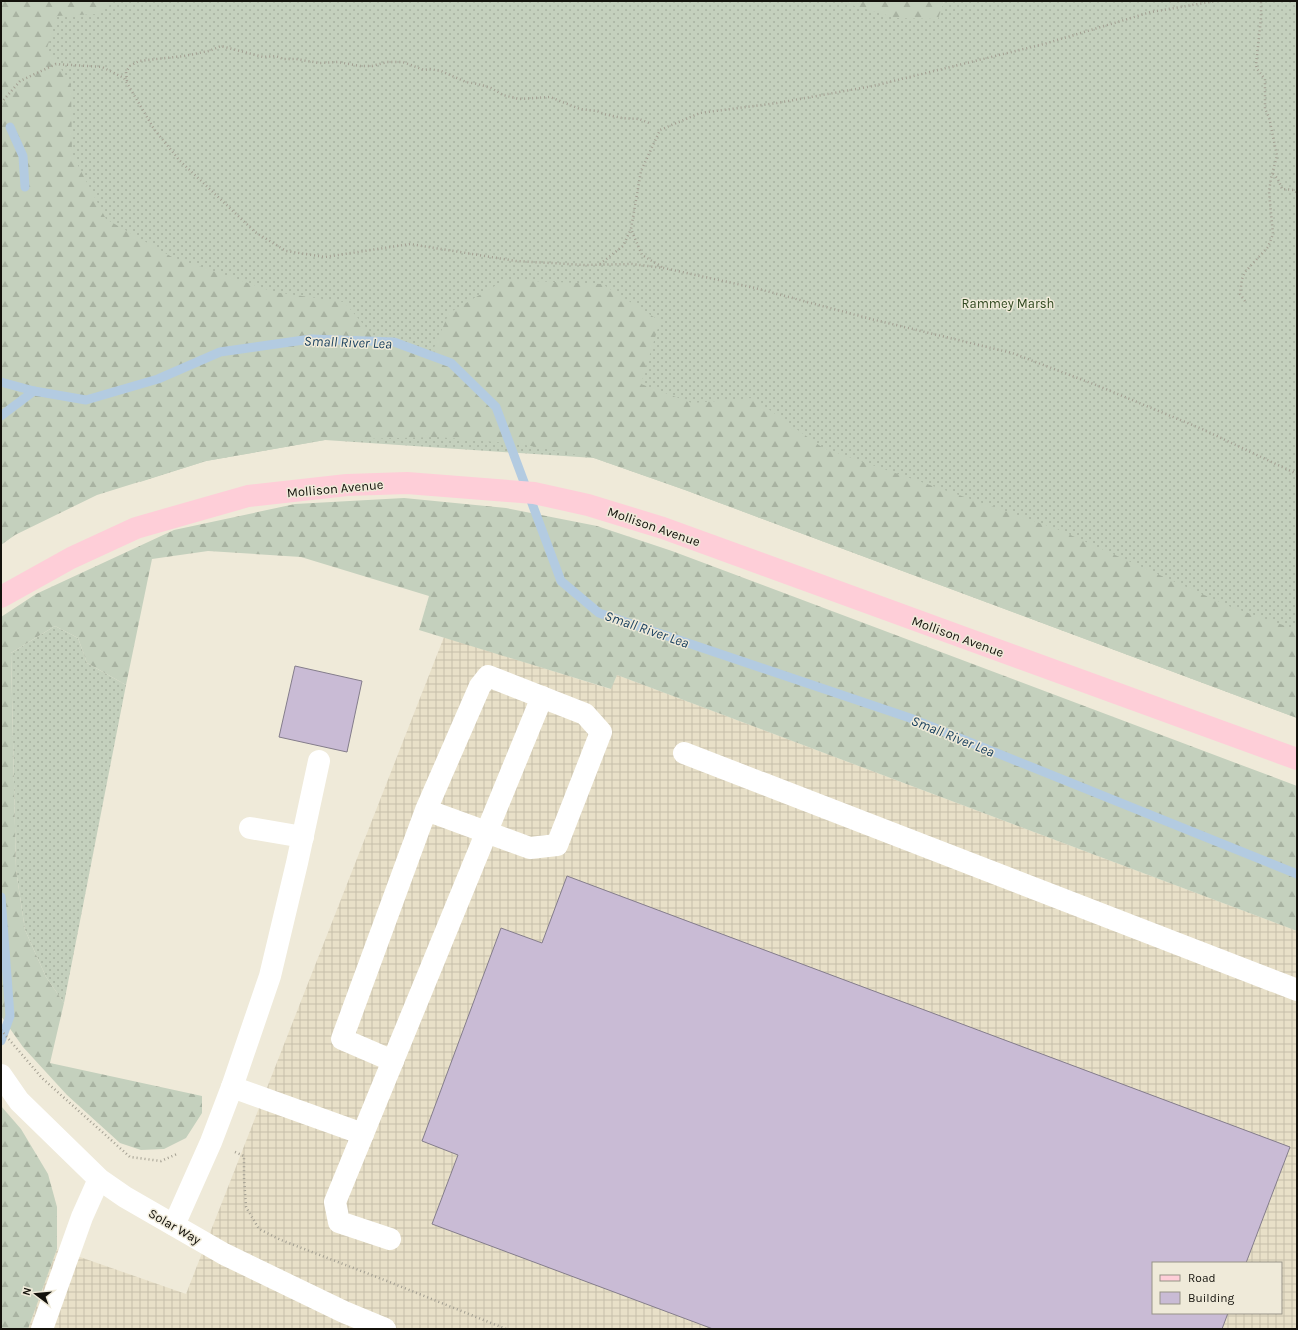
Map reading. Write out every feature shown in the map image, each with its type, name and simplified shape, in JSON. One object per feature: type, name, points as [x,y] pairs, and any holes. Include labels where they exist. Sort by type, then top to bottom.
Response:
[{"type":"main road","name":"Mollison Avenue","points":[[6,594],[71,558],[136,528],[248,496],[347,485],[407,483],[534,493],[588,505],[663,528],[1296,759]]},
{"type":"street","points":[[393,1061],[342,1039],[426,810],[480,686],[488,676],[584,714],[601,732],[557,845],[530,848],[426,810]]},
{"type":"street","points":[[390,1239],[339,1222],[335,1202],[488,833],[542,697]]},
{"type":"street","points":[[684,753],[1297,990]]},
{"type":"street","points":[[174,1225],[211,1142],[232,1087],[270,976],[303,837],[319,761]]},
{"type":"street","points":[[250,828],[303,837]]},
{"type":"street","name":"Solar Way","points":[[2,1076],[19,1101],[99,1179],[126,1197],[224,1254],[344,1312],[385,1329]]},
{"type":"street","points":[[232,1087],[363,1134]]},
{"type":"street","points":[[42,1329],[82,1217],[99,1179]]},
{"type":"path","points":[[599,264],[623,246],[631,229],[641,171],[660,130],[700,113],[777,103],[874,86],[1044,44],[1151,12],[1216,1]]},
{"type":"path","points":[[1245,301],[1240,294],[1242,279],[1245,272],[1268,247],[1273,234],[1269,192],[1270,178],[1273,174],[1277,156],[1269,117],[1265,109],[1265,79],[1256,65],[1262,1]]},
{"type":"path","points":[[127,84],[126,72],[130,66],[139,61],[184,56],[209,51],[221,46],[263,57],[276,56],[283,59],[296,59],[319,63],[338,62],[360,66],[372,66],[387,62],[403,62],[424,70],[430,69],[441,71],[466,82],[491,88],[503,95],[519,99],[550,97],[580,109],[596,111],[622,118],[639,119],[649,123]]},
{"type":"path","points":[[1,103],[20,81],[56,64],[102,67],[124,78],[154,129],[180,161],[255,232],[286,251],[325,256],[410,244],[516,261],[632,264],[664,268],[755,288],[1012,353],[1202,429],[1297,474]]},
{"type":"path","points":[[1273,174],[1282,188],[1294,190],[1297,193]]},
{"type":"path","points":[[631,229],[642,255],[664,268]]},
{"type":"path","points":[[1,1030],[42,1078],[130,1157],[161,1161],[182,1152]]},
{"type":"path","points":[[211,1142],[244,1156],[246,1207],[259,1230],[506,1329]]},
{"type":"shaded area","points":[[444,637],[610,689],[617,675],[1297,931],[1297,1329],[28,1329],[57,1249],[186,1294]]},
{"type":"green space","points":[[1,1],[115,1],[98,14],[57,16],[47,48],[71,84],[72,154],[106,219],[172,257],[274,292],[344,302],[376,339],[430,357],[449,313],[505,280],[602,284],[660,321],[641,384],[692,403],[753,398],[823,448],[1057,529],[1231,607],[1297,630],[1297,718],[685,490],[594,458],[520,444],[437,437],[325,440],[206,461],[97,495],[15,535],[1,545]]},
{"type":"green space","name":"Rammey Marsh","points":[[33,1],[888,1],[937,19],[944,1],[1297,1],[1297,718],[685,490],[594,458],[325,440],[206,461],[140,482]]},
{"type":"green space","points":[[838,1],[944,1],[938,19],[897,18]]},
{"type":"green space","points":[[404,498],[506,508],[597,526],[672,551],[1297,786],[1297,931],[617,675],[611,689],[419,630],[429,596],[301,557],[208,551],[152,559],[126,685],[87,663],[78,638],[55,626],[11,653],[16,870],[25,930],[46,977],[64,1003],[50,1063],[202,1096],[202,1113],[186,1138],[164,1149],[141,1150],[120,1143],[67,1095],[23,1047],[1,1016],[1,617],[36,594],[174,530],[295,504]]},
{"type":"green space","points":[[55,626],[78,638],[87,663],[126,685],[64,1003],[46,977],[25,930],[16,870],[11,653]]},
{"type":"green space","points":[[1,1106],[21,1129],[48,1174],[57,1207],[57,1249],[28,1329],[1,1329]]},
{"type":"building","points":[[295,666],[362,681],[347,752],[279,737]]},
{"type":"building","points":[[567,876],[1290,1147],[1246,1262],[1152,1262],[1152,1314],[1228,1314],[1222,1329],[713,1329],[432,1224],[458,1155],[422,1141],[501,928],[542,943]]},
{"type":"waterway","points":[[10,127],[23,156],[25,187]]},
{"type":"waterway","name":"Small River Lea","points":[[1,382],[34,391],[86,400],[158,379],[220,352],[311,339],[394,342],[451,363],[496,407],[561,581],[599,613],[910,718],[1297,874]]},
{"type":"waterway","points":[[1,416],[34,391]]},
{"type":"waterway","points":[[1,897],[10,1016],[1,1041]]}]
